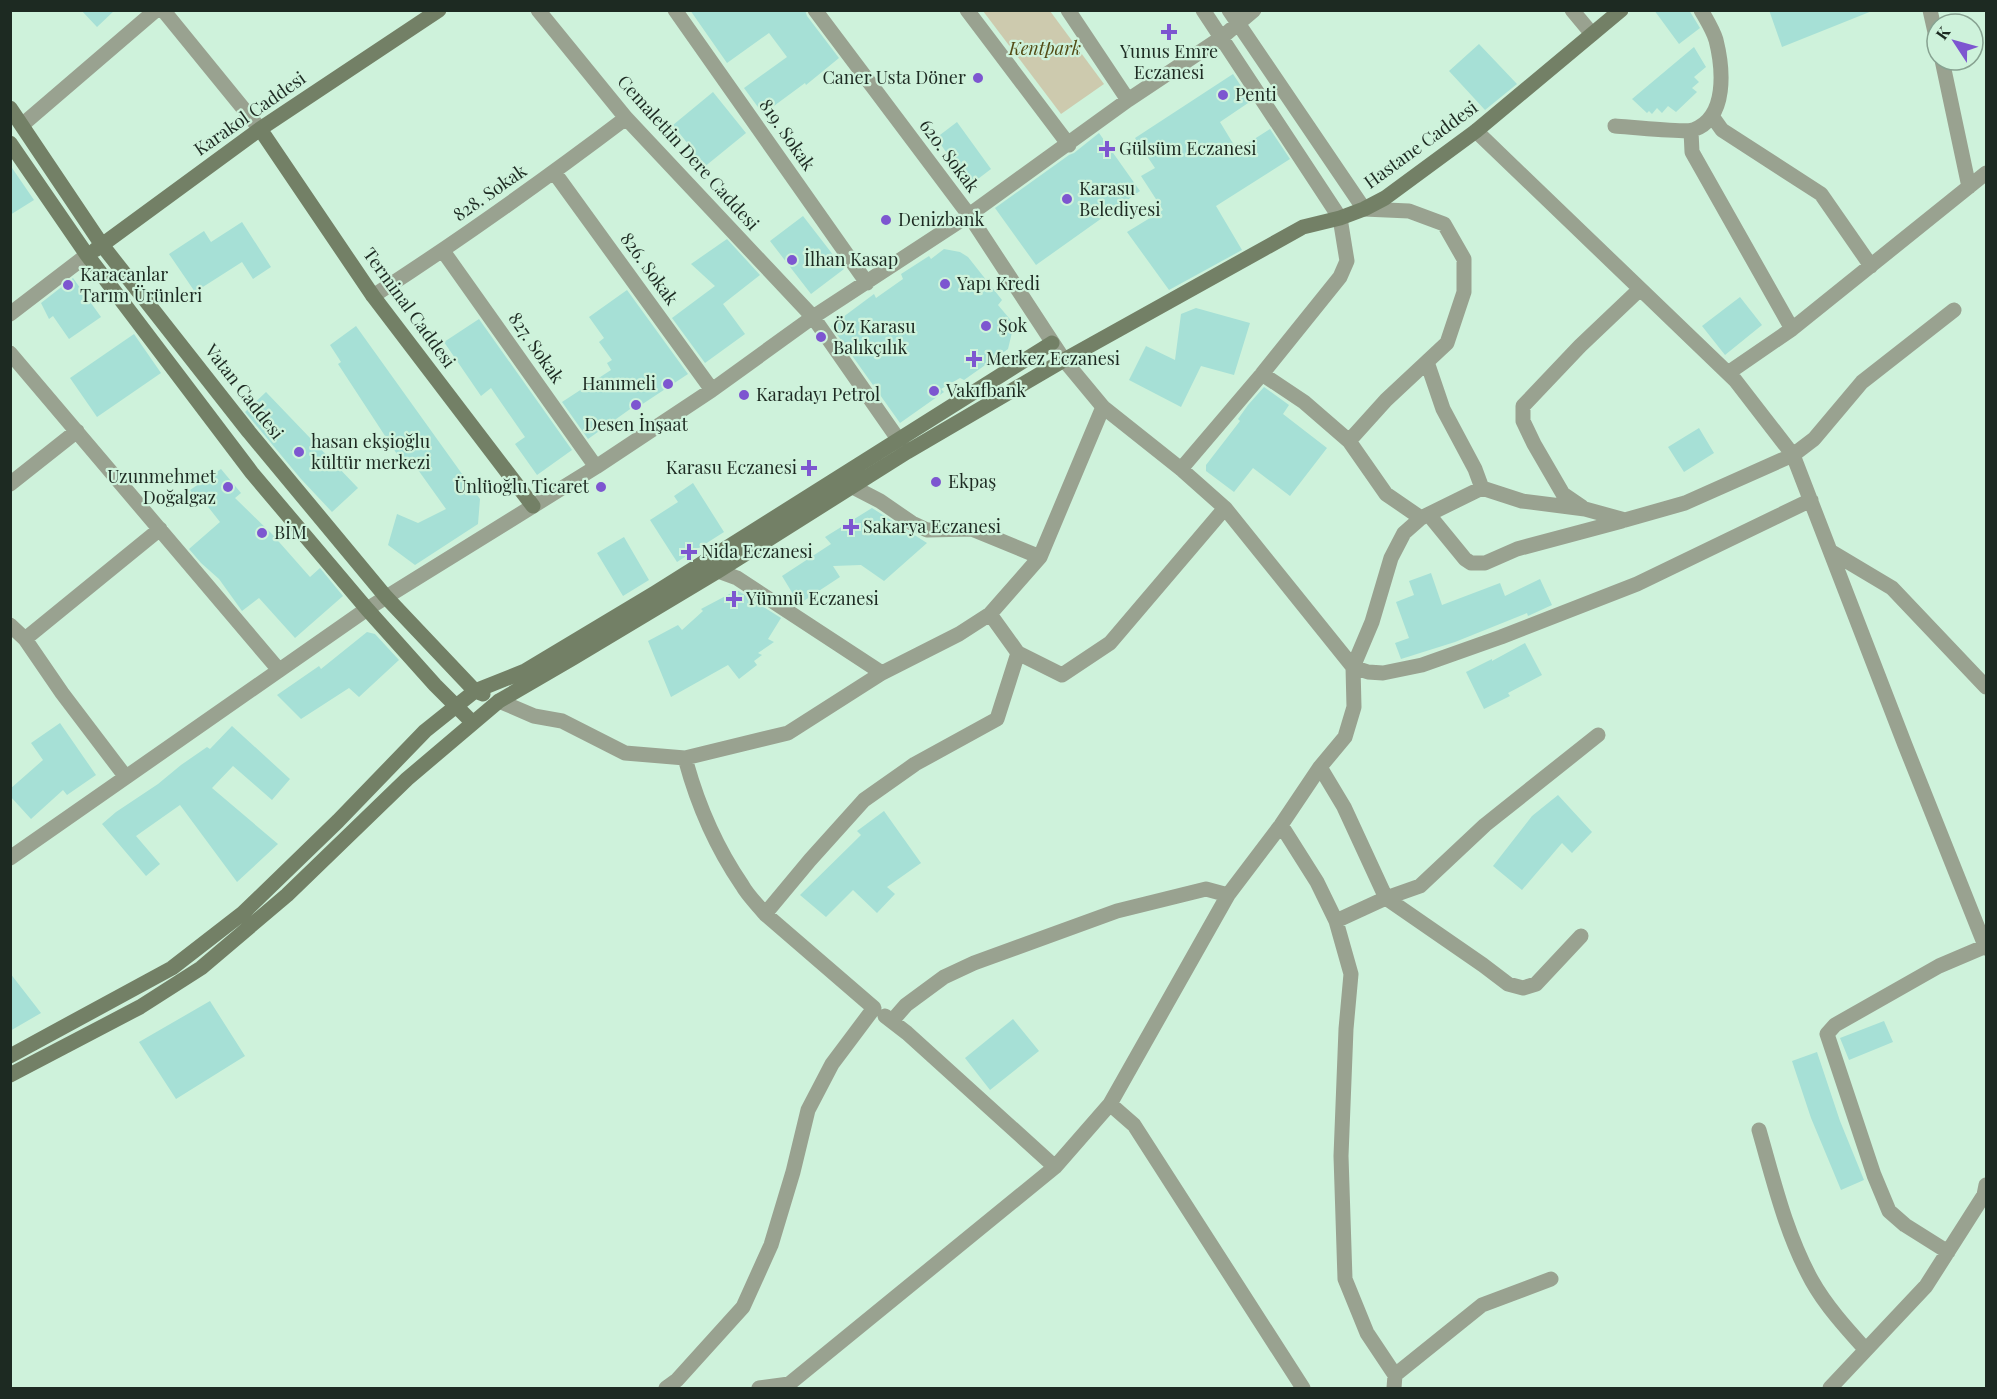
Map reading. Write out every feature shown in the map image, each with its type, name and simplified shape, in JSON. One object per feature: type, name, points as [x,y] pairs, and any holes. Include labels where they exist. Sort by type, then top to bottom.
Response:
[{"type":"main road","name":"Karakol Caddesi","points":[[87,255],[260,129],[439,10]]},
{"type":"main road","name":"Hastane Caddesi","points":[[10,1075],[140,1006],[201,968],[287,895],[406,779],[499,701],[718,571],[907,452],[1064,360],[1303,227],[1340,219],[1385,198],[1476,131],[1621,10]]},
{"type":"main road","name":"Vatan Caddesi","points":[[10,108],[102,245],[249,432],[386,597],[475,691],[499,701]]},
{"type":"main road","name":"Terminal Caddesi","points":[[260,129],[374,296],[533,506]]},
{"type":"main road","points":[[10,143],[87,255],[252,473],[435,686],[473,723]]},
{"type":"main road","points":[[10,1056],[172,968],[243,913],[426,731],[475,691],[525,671],[645,599],[1052,343]]},
{"type":"street","points":[[22,125],[156,10]]},
{"type":"street","points":[[163,10],[260,129]]},
{"type":"street","name":"Cemalettin Dere Caddesi","points":[[538,10],[626,118],[813,317],[907,452]]},
{"type":"street","name":"819. Sokak","points":[[675,10],[867,283]]},
{"type":"street","name":"620. Sokak","points":[[815,10],[969,215],[1064,360],[1103,407],[1226,508],[1353,667]]},
{"type":"street","points":[[967,10],[1069,145]]},
{"type":"street","points":[[1068,10],[1128,100]]},
{"type":"street","points":[[1181,469],[1340,277],[1347,261],[1340,219],[1203,10]]},
{"type":"street","points":[[10,858],[367,609],[597,467],[712,390],[813,317],[969,215],[1069,145],[1128,100],[1221,38],[1233,17],[1254,10]]},
{"type":"street","points":[[1572,10],[1592,34]]},
{"type":"street","points":[[1615,126],[1691,131],[1706,124],[1712,116],[1719,104],[1721,79],[1716,38],[1701,10]]},
{"type":"street","points":[[1233,17],[1364,209],[1409,211],[1444,224],[1464,259],[1464,292],[1447,344],[1386,400],[1349,441]]},
{"type":"street","points":[[1945,72],[1969,187]]},
{"type":"street","points":[[1712,116],[1722,130],[1821,194],[1872,266]]},
{"type":"street","name":"828. Sokak","points":[[374,296],[443,251],[626,118]]},
{"type":"street","points":[[1476,131],[1728,373],[1793,455],[1986,947],[1939,966],[1835,1025],[1827,1034],[1874,1175],[1889,1211],[1905,1225],[1948,1252]]},
{"type":"street","points":[[1691,131],[1692,152],[1792,329]]},
{"type":"street","name":"826. Sokak","points":[[554,172],[712,390]]},
{"type":"street","points":[[1728,373],[1792,329],[1986,173]]},
{"type":"street","name":"827. Sokak","points":[[443,251],[597,467]]},
{"type":"street","points":[[10,314],[87,255]]},
{"type":"street","points":[[1585,509],[1563,494],[1523,421],[1523,406],[1640,288]]},
{"type":"street","points":[[1262,374],[1304,402],[1349,441],[1386,495],[1425,516],[1465,559],[1471,563],[1485,563],[1517,549],[1685,503],[1793,455],[1814,439],[1862,382],[1954,310]]},
{"type":"street","points":[[10,353],[279,670]]},
{"type":"street","points":[[1427,362],[1443,409],[1475,469],[1482,488]]},
{"type":"street","points":[[499,701],[534,716],[562,721],[626,753],[685,758],[788,733],[882,673],[959,634],[990,614],[1040,557],[1103,407]]},
{"type":"street","points":[[10,484],[77,431]]},
{"type":"street","points":[[854,487],[927,530],[972,529],[1040,557]]},
{"type":"street","points":[[759,1389],[791,1386],[1055,1167],[1110,1104],[1228,895],[1281,825],[1320,767],[1345,737],[1354,707],[1353,667],[1372,622],[1391,558],[1404,533],[1425,516],[1482,488],[1522,501],[1585,509],[1625,520]]},
{"type":"street","points":[[1353,667],[1368,672],[1383,673],[1422,665],[1501,637],[1637,584],[1810,500]]},
{"type":"street","points":[[990,614],[1018,653],[1062,675],[1110,643],[1226,508]]},
{"type":"street","points":[[25,639],[160,529]]},
{"type":"street","points":[[1830,551],[1892,588],[1986,687]]},
{"type":"street","points":[[718,571],[737,578],[882,673]]},
{"type":"street","points":[[10,625],[25,639],[62,693],[125,776]]},
{"type":"street","points":[[765,914],[864,800],[915,764],[996,719],[1018,653]]},
{"type":"street","points":[[1336,921],[1420,885],[1485,825],[1598,735]]},
{"type":"street","points":[[685,758],[694,791],[716,840],[742,886],[765,914],[892,1021],[1055,1167]]},
{"type":"street","points":[[1320,767],[1344,807],[1386,898],[1508,984],[1522,988],[1536,984],[1581,936]]},
{"type":"street","points":[[1281,825],[1317,882],[1336,921],[1351,975],[1346,1029],[1341,1156],[1345,1279],[1367,1333],[1394,1382],[1482,1305],[1551,1279]]},
{"type":"street","points":[[892,1021],[906,1005],[945,977],[974,963],[1117,911],[1206,889],[1228,895]]},
{"type":"street","points":[[666,1389],[743,1307],[771,1245],[793,1172],[808,1110],[832,1064],[874,1008]]},
{"type":"street","points":[[1110,1104],[1134,1125],[1304,1389]]},
{"type":"street","points":[[1759,1130],[1786,1224],[1813,1282],[1845,1326],[1866,1350]]},
{"type":"street","points":[[1830,1389],[1926,1286],[1984,1195],[1986,1185]]},
{"type":"green space","name":"Kentpark","points":[[983,11],[1050,11],[1104,84],[1061,114]]},
{"type":"building","points":[[81,10],[115,10],[97,27]]},
{"type":"building","points":[[690,10],[805,10],[807,16],[839,58],[806,85],[805,83],[763,114],[744,88],[787,57],[769,33],[727,63]]},
{"type":"building","points":[[1654,10],[1689,10],[1700,28],[1679,44]]},
{"type":"building","points":[[1769,10],[1872,10],[1872,11],[1782,47]]},
{"type":"building","points":[[1479,44],[1517,84],[1485,110],[1449,71]]},
{"type":"building","points":[[1694,47],[1706,67],[1694,77],[1699,82],[1692,88],[1697,92],[1676,112],[1668,106],[1662,113],[1657,108],[1652,114],[1649,111],[1647,113],[1632,99]]},
{"type":"building","points":[[1233,74],[1251,101],[1220,122],[1237,150],[1270,129],[1290,159],[1216,206],[1242,250],[1169,290],[1127,232],[1163,210],[1141,176],[1155,168],[1135,138]]},
{"type":"building","points":[[713,92],[746,133],[703,168],[685,146],[688,144],[673,125]]},
{"type":"building","points":[[957,122],[991,169],[970,185],[936,138]]},
{"type":"building","name":"Karasu Belediyesi","points":[[1099,133],[1140,191],[1036,265],[995,208]]},
{"type":"building","points":[[10,165],[34,200],[10,215]]},
{"type":"building","points":[[803,216],[844,269],[811,294],[770,241]]},
{"type":"building","points":[[242,222],[271,267],[253,279],[242,262],[195,292],[169,254],[204,231],[211,242]]},
{"type":"building","points":[[727,239],[760,275],[723,304],[745,334],[705,363],[672,318],[715,286],[691,264]]},
{"type":"building","points":[[944,249],[960,252],[968,257],[1002,300],[998,305],[1014,324],[1008,349],[964,380],[960,378],[941,389],[944,392],[900,423],[831,326],[874,294],[876,298],[903,279],[901,274],[929,256],[931,259]]},
{"type":"building","points":[[73,278],[101,317],[69,339],[53,316],[49,319],[41,303]]},
{"type":"building","points":[[627,290],[688,374],[635,409],[633,407],[588,439],[562,402],[611,370],[607,363],[612,360],[599,342],[604,338],[589,317]]},
{"type":"building","points":[[1740,297],[1762,325],[1725,355],[1702,326]]},
{"type":"building","points":[[1196,308],[1250,323],[1234,375],[1201,366],[1181,407],[1129,380],[1146,346],[1175,360],[1181,314]]},
{"type":"building","points":[[479,319],[572,450],[537,475],[515,444],[525,437],[491,388],[481,396],[444,342]]},
{"type":"building","points":[[356,326],[480,499],[478,524],[415,565],[388,545],[397,514],[418,523],[446,509],[416,467],[408,471],[338,364],[341,362],[330,345]]},
{"type":"building","points":[[134,334],[161,373],[97,417],[70,378]]},
{"type":"building","points":[[1264,387],[1289,405],[1283,414],[1327,448],[1290,496],[1253,468],[1234,492],[1206,471],[1206,465],[1240,421],[1238,419],[1248,405]]},
{"type":"building","name":"hasan ekşioğlu kültür merkezi","points":[[266,392],[358,488],[332,512],[245,412]]},
{"type":"building","points":[[1699,428],[1714,453],[1684,472],[1668,447]]},
{"type":"building","points":[[221,469],[241,493],[235,498],[272,534],[310,577],[320,568],[343,596],[295,638],[259,598],[242,611],[219,579],[189,549],[220,522],[205,503],[200,503],[190,490]]},
{"type":"building","points":[[693,483],[724,532],[677,562],[650,520],[678,502],[674,496]]},
{"type":"building","points":[[872,508],[927,543],[884,581],[861,565],[833,566],[840,577],[799,604],[782,576],[831,544],[825,537]]},
{"type":"building","points":[[624,537],[649,580],[623,596],[597,553]]},
{"type":"building","points":[[1431,573],[1442,605],[1500,583],[1505,596],[1540,579],[1552,605],[1528,616],[1527,613],[1455,642],[1401,659],[1395,643],[1409,638],[1396,602],[1414,595],[1409,581]]},
{"type":"building","points":[[737,590],[781,618],[768,639],[774,642],[758,653],[762,655],[754,661],[757,665],[739,679],[728,665],[671,697],[648,641],[678,625],[682,630],[703,611],[701,609]]},
{"type":"building","points":[[367,632],[375,634],[399,660],[359,697],[349,688],[301,719],[277,695],[319,666],[321,669]]},
{"type":"building","points":[[1525,643],[1542,675],[1508,693],[1510,696],[1484,709],[1466,672]]},
{"type":"building","points":[[60,723],[96,775],[67,795],[63,790],[31,819],[10,796],[10,789],[43,760],[31,743]]},
{"type":"building","points":[[232,726],[290,779],[272,800],[233,766],[212,788],[278,844],[237,882],[180,805],[136,836],[160,864],[146,876],[102,824],[181,765],[207,747],[210,749]]},
{"type":"building","points":[[1558,795],[1592,832],[1572,853],[1562,843],[1522,890],[1493,866],[1532,816]]},
{"type":"building","points":[[884,811],[921,863],[887,887],[895,894],[877,913],[853,890],[826,917],[800,895],[861,835],[857,831]]},
{"type":"building","points":[[10,973],[41,1013],[10,1031]]},
{"type":"building","points":[[210,1001],[245,1056],[176,1099],[139,1042]]},
{"type":"building","points":[[1013,1019],[1039,1051],[990,1090],[965,1058]]},
{"type":"building","points":[[1884,1021],[1893,1042],[1849,1060],[1840,1038]]},
{"type":"building","points":[[1817,1052],[1840,1121],[1864,1180],[1841,1190],[1811,1118],[1792,1061]]},
{"type":"place","name":"Yunus Emre Eczanesi","points":[[1169,32]]},
{"type":"place","name":"Caner Usta Döner","points":[[978,78]]},
{"type":"place","name":"Penti","points":[[1223,95]]},
{"type":"place","name":"Gülsüm Eczanesi","points":[[1107,149]]},
{"type":"place","name":"Karasu Belediyesi","points":[[1067,199]]},
{"type":"place","name":"Denizbank","points":[[886,220]]},
{"type":"place","name":"İlhan Kasap","points":[[792,260]]},
{"type":"place","name":"Yapı Kredi","points":[[945,284]]},
{"type":"place","name":"Karacanlar Tarım Ürünleri","points":[[68,285]]},
{"type":"place","name":"Şok","points":[[986,326]]},
{"type":"place","name":"Öz Karasu Balıkçılık","points":[[821,337]]},
{"type":"place","name":"Merkez Eczanesi","points":[[974,359]]},
{"type":"place","name":"Hanımeli","points":[[668,384]]},
{"type":"place","name":"Vakıfbank","points":[[934,391]]},
{"type":"place","name":"Karadayı Petrol","points":[[744,395]]},
{"type":"place","name":"Desen İnşaat","points":[[636,405]]},
{"type":"place","name":"hasan ekşioğlu kültür merkezi","points":[[299,452]]},
{"type":"place","name":"Karasu Eczanesi","points":[[809,468]]},
{"type":"place","name":"Ekpaş","points":[[936,482]]},
{"type":"place","name":"Uzunmehmet Doğalgaz","points":[[228,487]]},
{"type":"place","name":"Ünlüoğlu Ticaret","points":[[601,487]]},
{"type":"place","name":"Sakarya Eczanesi","points":[[851,527]]},
{"type":"place","name":"BİM","points":[[262,533]]},
{"type":"place","name":"Nida Eczanesi","points":[[689,552]]},
{"type":"place","name":"Yümnü Eczanesi","points":[[734,599]]}]
